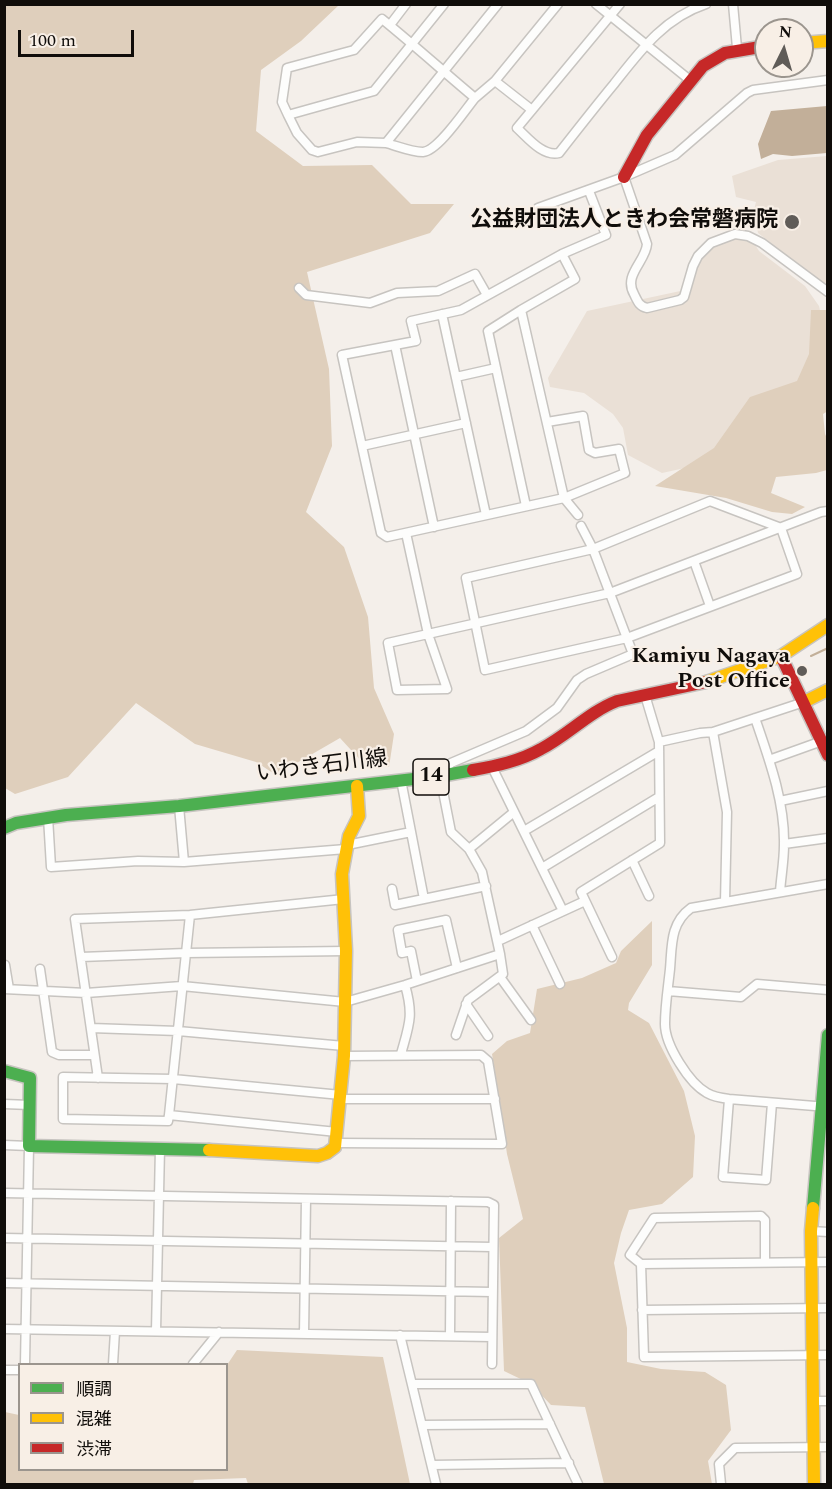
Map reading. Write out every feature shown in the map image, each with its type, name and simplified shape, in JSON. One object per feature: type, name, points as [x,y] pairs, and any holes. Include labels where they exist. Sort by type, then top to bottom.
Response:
[{"type":"street","points":[[390,25],[406,4]]},
{"type":"street","points":[[288,115],[374,91],[444,4]]},
{"type":"street","points":[[386,143],[498,4]]},
{"type":"street","points":[[475,98],[382,19],[354,50],[287,68],[282,102],[297,133],[312,150],[318,152],[357,142],[386,143],[422,152],[430,150],[440,142],[475,98],[495,81],[558,4]]},
{"type":"street","points":[[596,4],[691,81]]},
{"type":"street","points":[[620,4],[516,128],[545,152],[559,153],[645,45],[663,27],[682,13],[706,4]]},
{"type":"street","points":[[733,4],[737,48]]},
{"type":"street","points":[[754,47],[737,48],[711,58],[647,135],[624,177],[647,244],[647,250],[633,272],[630,289],[639,304],[647,308],[680,300],[684,297],[698,256],[711,243],[735,234],[756,239],[828,292]]},
{"type":"street","points":[[538,208],[589,191],[675,155],[753,90],[828,80]]},
{"type":"street","points":[[495,81],[532,110]]},
{"type":"street","points":[[547,422],[583,416],[590,450],[595,453],[619,448],[625,473],[564,498],[387,537],[381,533],[342,355],[416,341],[411,321],[461,310],[562,254],[606,234],[589,191]]},
{"type":"street","points":[[526,506],[488,331],[575,279],[562,254]]},
{"type":"street","points":[[299,288],[306,295],[370,303],[397,293],[438,291],[475,274],[487,295]]},
{"type":"street","points":[[521,310],[564,498],[578,515]]},
{"type":"street","points":[[442,314],[486,515]]},
{"type":"street","points":[[395,345],[434,527]]},
{"type":"street","points":[[456,377],[496,368]]},
{"type":"street","points":[[362,446],[466,423]]},
{"type":"street","points":[[710,501],[781,528],[797,574],[627,638],[485,670],[466,578],[593,549],[710,501]]},
{"type":"street","points":[[406,533],[428,634],[447,689],[398,690],[388,643],[428,634],[475,623],[610,593],[828,511]]},
{"type":"street","points":[[456,1035],[468,1000],[503,974],[482,872],[469,849],[451,832],[440,776],[451,763],[526,731],[557,708],[577,680],[586,674],[633,654],[593,549],[581,526]]},
{"type":"street","points":[[693,561],[710,606]]},
{"type":"street","name":"いわき石川線","points":[[4,828],[16,823],[48,817],[179,806],[357,786],[492,767],[542,749],[604,706],[717,679],[781,656],[828,625]]},
{"type":"street","points":[[769,760],[825,746],[781,656]]},
{"type":"street","points":[[524,831],[659,747],[804,702],[828,690]]},
{"type":"street","points":[[612,957],[581,892],[660,843],[659,747],[645,695]]},
{"type":"street","points":[[754,718],[780,801],[784,844],[780,892]]},
{"type":"street","points":[[713,732],[727,812],[725,902]]},
{"type":"street","points":[[492,767],[563,911]]},
{"type":"street","points":[[401,780],[424,899]]},
{"type":"street","points":[[4,1145],[160,1148],[318,1156],[327,1154],[335,1147],[344,1051],[346,951],[342,874],[351,829],[359,816],[357,786]]},
{"type":"street","points":[[780,801],[828,791]]},
{"type":"street","points":[[542,868],[659,797]]},
{"type":"street","points":[[179,806],[184,862]]},
{"type":"street","points":[[469,849],[514,812]]},
{"type":"street","points":[[48,817],[51,867],[138,861],[184,862],[346,847],[411,832]]},
{"type":"street","points":[[784,844],[828,838]]},
{"type":"street","points":[[632,860],[649,896]]},
{"type":"street","points":[[824,1107],[716,1097],[697,1086],[671,1048],[665,1025],[673,931],[682,914],[691,908],[828,884]]},
{"type":"street","points":[[392,889],[395,905],[486,886]]},
{"type":"street","points":[[98,1078],[75,920],[189,915],[344,898]]},
{"type":"street","points":[[498,941],[585,900]]},
{"type":"street","points":[[189,915],[186,953],[177,1031],[173,1079],[168,1121],[63,1119],[63,1077],[173,1079],[341,1097],[495,1099]]},
{"type":"street","points":[[417,981],[411,951],[402,953],[398,930],[446,920],[457,968]]},
{"type":"street","points":[[532,925],[560,984]]},
{"type":"street","points":[[81,957],[346,951]]},
{"type":"street","points":[[5,965],[7,989],[86,993],[182,986],[345,1002],[500,954]]},
{"type":"street","points":[[40,969],[52,1052],[59,1055],[94,1055]]},
{"type":"street","points":[[500,977],[531,1020]]},
{"type":"street","points":[[668,991],[741,997],[757,984],[828,990]]},
{"type":"street","points":[[401,1054],[410,1022],[411,1006],[405,985]]},
{"type":"street","points":[[466,1004],[488,1036]]},
{"type":"street","points":[[91,1028],[177,1031],[344,1051],[481,1055],[488,1061],[502,1144],[337,1137],[169,1115]]},
{"type":"street","points":[[813,1485],[811,1231],[824,1107],[828,1035]]},
{"type":"street","points":[[4,1071],[30,1078],[25,1363]]},
{"type":"street","points":[[729,1099],[723,1177],[766,1180],[772,1103]]},
{"type":"street","points":[[4,1104],[30,1105]]},
{"type":"street","points":[[156,1331],[160,1148]]},
{"type":"street","points":[[4,1193],[488,1202],[494,1205],[492,1364]]},
{"type":"street","points":[[304,1334],[306,1199]]},
{"type":"street","points":[[450,1336],[451,1202]]},
{"type":"street","points":[[765,1262],[765,1220],[761,1216],[654,1218],[630,1255],[641,1264],[828,1262]]},
{"type":"street","points":[[811,1231],[828,1232]]},
{"type":"street","points":[[4,1238],[492,1247]]},
{"type":"street","points":[[641,1264],[644,1357],[828,1355]]},
{"type":"street","points":[[4,1283],[492,1292]]},
{"type":"street","points":[[642,1310],[828,1308]]},
{"type":"street","points":[[4,1329],[492,1337]]},
{"type":"street","points":[[114,1363],[115,1331]]},
{"type":"street","points":[[195,1363],[219,1332]]},
{"type":"street","points":[[400,1335],[436,1485]]},
{"type":"street","points":[[412,1384],[531,1384],[570,1463],[578,1485]]},
{"type":"street","points":[[812,1401],[828,1401]]},
{"type":"street","points":[[423,1425],[550,1424]]},
{"type":"street","points":[[721,1485],[719,1464],[735,1448],[828,1447]]},
{"type":"street","points":[[432,1465],[570,1463]]},
{"type":"shaded area","points":[[4,5],[339,5],[301,41],[261,70],[256,131],[303,166],[372,165],[411,204],[454,204],[430,233],[307,272],[329,369],[332,446],[306,512],[344,547],[368,617],[374,688],[394,734],[389,767],[362,762],[340,738],[276,775],[256,762],[195,744],[136,703],[68,777],[15,794],[5,788]]},
{"type":"shaded area","points":[[827,106],[827,153],[792,156],[773,154],[761,159],[758,144],[771,111]]},
{"type":"shaded area","name":"公益財団法人ときわ会常磐病院","points":[[827,156],[827,288],[758,233],[754,210],[756,202],[736,197],[732,176],[778,160]]},
{"type":"shaded area","points":[[732,235],[749,235],[759,251],[805,286],[819,306],[825,331],[814,375],[717,461],[662,473],[628,455],[623,428],[613,414],[584,393],[550,387],[548,378],[587,311],[685,290],[707,246]]},
{"type":"shaded area","points":[[811,310],[827,310],[828,411],[823,414],[827,438],[827,470],[776,477],[771,493],[805,507],[792,514],[772,512],[726,498],[655,486],[714,448],[750,397],[797,381],[809,354]]},
{"type":"shaded area","points":[[652,921],[652,965],[629,1003],[628,1010],[649,1023],[684,1091],[695,1136],[693,1177],[662,1204],[629,1210],[614,1263],[627,1328],[627,1362],[661,1369],[705,1372],[726,1385],[731,1430],[708,1461],[712,1484],[604,1484],[585,1407],[551,1405],[531,1384],[504,1371],[499,1238],[523,1219],[507,1154],[492,1054],[507,1041],[530,1033],[537,989],[582,978],[616,963],[621,951]]},
{"type":"shaded area","points":[[237,1350],[383,1357],[410,1484],[248,1484],[246,1478],[194,1480],[193,1484],[5,1484],[5,1412],[18,1415],[18,1471],[228,1471],[228,1364]]},
{"type":"waterway","points":[[811,656],[828,648]]},
{"type":"traffic: fast","points":[[4,828],[16,823],[66,815],[179,806],[440,776],[473,770]]},
{"type":"traffic: fast","points":[[813,1208],[828,1035]]},
{"type":"traffic: fast","points":[[4,1071],[30,1078],[29,1146],[209,1150]]},
{"type":"traffic: slow","points":[[814,42],[828,41]]},
{"type":"traffic: slow","points":[[706,682],[781,656],[828,625]]},
{"type":"traffic: slow","points":[[804,702],[828,690]]},
{"type":"traffic: slow","points":[[209,1150],[318,1156],[335,1147],[344,1056],[346,951],[342,874],[349,836],[359,816],[357,786]]},
{"type":"traffic: slow","points":[[813,1208],[811,1231],[814,1484]]},
{"type":"traffic: jam","points":[[624,177],[647,135],[703,66],[725,53],[754,48]]},
{"type":"traffic: jam","points":[[781,656],[828,755]]},
{"type":"traffic: jam","points":[[473,770],[525,757],[551,743],[597,711],[617,701],[706,682]]},
{"type":"place","name":"公益財団法人ときわ会常磐病院","points":[[792,222]]},
{"type":"place","name":"Kamiyu Nagaya Post Office","points":[[802,671]]}]
